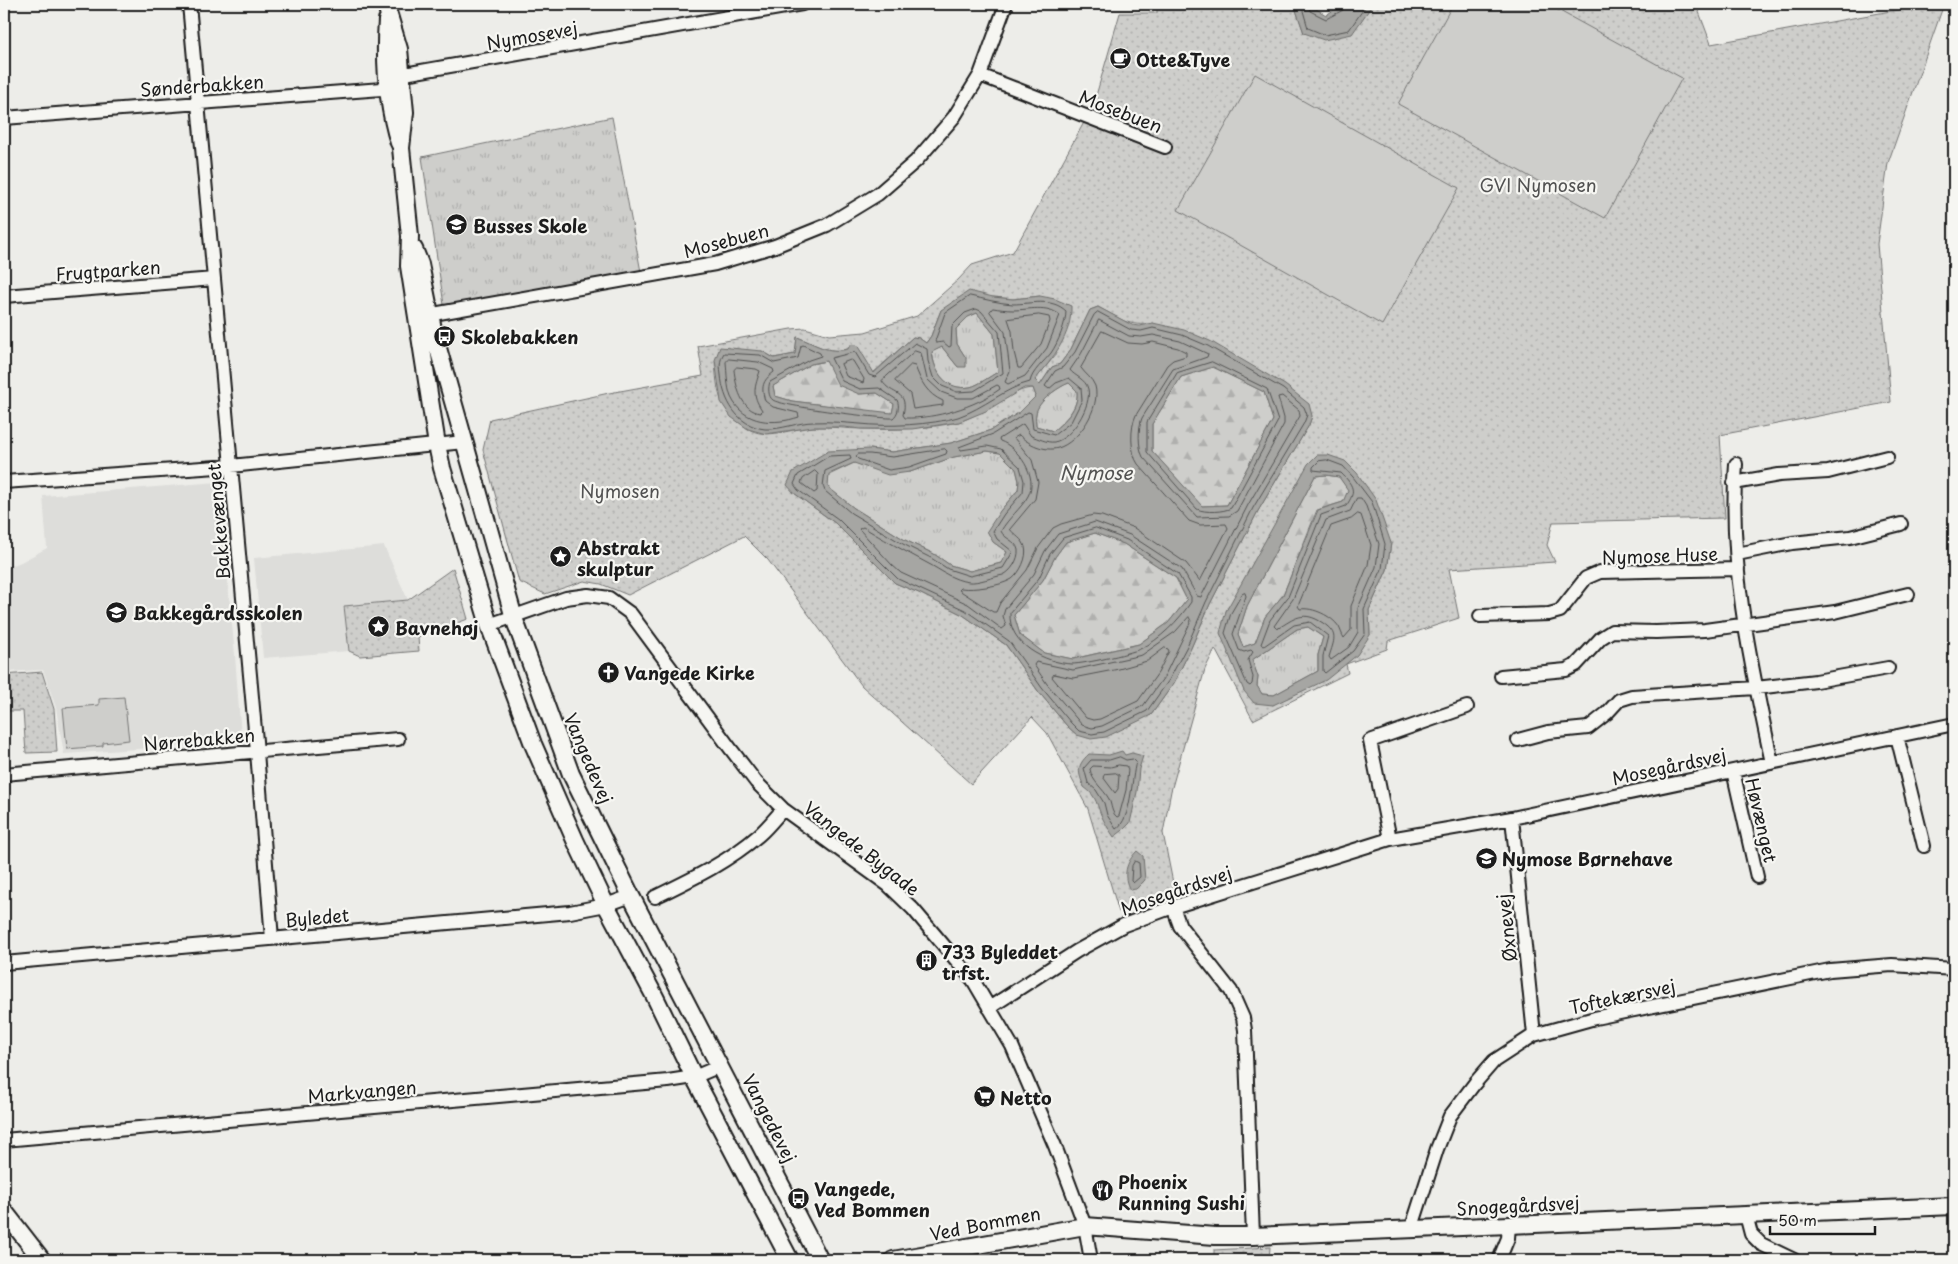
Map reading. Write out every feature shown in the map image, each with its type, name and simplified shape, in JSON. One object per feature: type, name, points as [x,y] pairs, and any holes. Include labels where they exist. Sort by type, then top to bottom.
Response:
[{"type":"street","name":"Bakkevænget","points":[[189,4],[257,752],[272,938]]},
{"type":"street","name":"Nymosevej","points":[[395,82],[802,4]]},
{"type":"street","name":"Mosebuen","points":[[423,316],[715,264],[775,246],[827,225],[878,194],[916,161],[954,116],[980,75],[1006,4]]},
{"type":"street","name":"Vangedevej","points":[[387,8],[384,51],[395,82],[390,114],[401,148],[410,236],[420,264],[423,316],[437,445],[442,468],[490,625],[533,744],[606,905],[790,1260]]},
{"type":"street","name":"Mosebuen","points":[[980,75],[1165,147]]},
{"type":"street","name":"Sønderbakken","points":[[4,118],[198,102],[395,82]]},
{"type":"street","name":"Frugtparken","points":[[4,296],[214,279]]},
{"type":"street","name":"Vangedevej","points":[[423,316],[464,442],[514,618],[571,774],[631,896],[820,1260]]},
{"type":"street","points":[[4,482],[230,466],[464,442]]},
{"type":"street","points":[[1734,483],[1779,475],[1828,472],[1887,457]]},
{"type":"street","name":"Nymose Huse","points":[[1736,464],[1734,483],[1737,554],[1744,624],[1772,763]]},
{"type":"street","name":"Nymose Huse","points":[[1737,554],[1792,543],[1850,537],[1901,524]]},
{"type":"street","name":"Nymose Huse","points":[[1480,616],[1549,614],[1560,611],[1586,578],[1600,572],[1738,569]]},
{"type":"street","points":[[1501,676],[1566,670],[1576,665],[1602,638],[1612,631],[1705,630],[1835,612],[1908,594]]},
{"type":"street","name":"Vangede Bygade","points":[[490,625],[566,598],[588,595],[609,598],[631,614],[756,782],[783,809],[888,886],[913,909],[968,973],[1012,1046],[1055,1146],[1085,1226],[1091,1260]]},
{"type":"street","points":[[1518,740],[1548,732],[1588,728],[1607,713],[1619,700],[1632,696],[1756,688],[1816,681],[1888,668]]},
{"type":"street","points":[[1390,839],[1370,741],[1467,707]]},
{"type":"street","name":"Mosegårdsvej","points":[[989,1008],[1077,951],[1124,925],[1173,907],[1390,839],[1512,818],[1954,724]]},
{"type":"street","points":[[1897,736],[1924,846]]},
{"type":"street","name":"Nørrebakken","points":[[4,774],[398,739]]},
{"type":"street","name":"Høvænget","points":[[1733,771],[1757,877]]},
{"type":"street","name":"Vangede Bygade","points":[[655,897],[713,869],[761,833],[783,809]]},
{"type":"street","name":"Øxnevej","points":[[1512,818],[1534,1034]]},
{"type":"street","name":"Byledet","points":[[4,963],[570,912],[606,905],[631,896]]},
{"type":"street","points":[[1173,907],[1180,926],[1231,991],[1243,1018],[1253,1236]]},
{"type":"street","name":"Toftekærsvej","points":[[1411,1230],[1437,1148],[1450,1116],[1494,1061],[1534,1034],[1595,1018],[1830,970],[1892,965],[1954,970]]},
{"type":"street","name":"Markvangen","points":[[4,1140],[668,1081],[694,1077],[720,1066]]},
{"type":"street","name":"Snogegårdsvej","points":[[1085,1226],[1215,1236],[1253,1236],[1954,1206]]},
{"type":"street","points":[[4,1211],[42,1260]]},
{"type":"street","points":[[1746,1215],[1751,1234],[1761,1244],[1794,1260]]},
{"type":"street","name":"Ved Bommen","points":[[893,1260],[1085,1226]]},
{"type":"street","points":[[1499,1260],[1508,1238],[1509,1226]]},
{"type":"shaded area","name":"Bakkegårdsskolen","points":[[218,482],[241,737],[236,741],[228,743],[64,754],[56,708],[43,670],[4,672],[4,569],[47,548],[43,496]]},
{"type":"shaded area","points":[[384,546],[408,600],[344,606],[349,651],[263,658],[254,558]]},
{"type":"green space","points":[[1157,4],[1296,4],[1296,10],[1304,33],[1364,16],[1373,4],[1696,4],[1711,44],[1929,4],[1944,4],[1888,163],[1877,244],[1891,402],[1720,435],[1725,518],[1553,522],[1547,545],[1555,562],[1449,569],[1459,618],[1388,641],[1387,649],[1346,664],[1348,673],[1253,720],[1215,649],[1205,669],[1171,791],[1163,833],[1175,893],[1119,912],[1088,809],[1047,733],[1032,717],[971,784],[862,686],[768,560],[744,536],[628,595],[601,584],[584,581],[545,594],[519,582],[483,450],[490,419],[609,393],[703,376],[698,346],[791,329],[805,328],[829,335],[865,332],[917,316],[972,265],[1013,252],[1093,106],[1120,13],[1157,13]],"holes":[[[1040,296],[1057,353],[1035,380],[1040,385],[1052,367],[1060,364],[1071,349],[1090,310],[1098,307],[1131,323],[1153,323],[1312,416],[1309,425],[1258,511],[1210,604],[1174,683],[1151,715],[1077,735],[1067,726],[1038,691],[1006,645],[963,615],[895,583],[835,523],[794,493],[870,449],[892,452],[951,443],[991,430],[1020,412],[1036,396],[1033,388],[1016,392],[977,414],[958,422],[922,428],[857,429],[814,427],[771,434],[755,432],[737,421],[730,414],[718,390],[715,360],[762,351],[774,358],[795,354],[797,337],[828,349],[848,349],[873,373],[913,337],[919,338],[926,343],[931,336],[941,310],[993,297],[1013,299]],[[1328,455],[1391,543],[1387,570],[1369,610],[1370,635],[1273,705],[1244,691],[1226,611]]]},
{"type":"green space","points":[[1453,4],[1547,4],[1682,78],[1605,218],[1398,104]]},
{"type":"green space","points":[[1255,74],[1459,188],[1382,325],[1178,210]]},
{"type":"green space","points":[[612,117],[641,272],[444,305],[422,157]]},
{"type":"green space","points":[[977,313],[994,334],[998,372],[970,387],[954,386],[943,379],[939,373],[935,366],[932,351],[942,347],[958,367],[966,358],[957,344],[956,329],[968,317]]},
{"type":"green space","points":[[826,361],[859,394],[877,393],[894,404],[892,414],[792,401],[775,396],[773,386],[811,364]]},
{"type":"green space","points":[[1213,367],[1264,392],[1273,420],[1227,505],[1201,506],[1152,451],[1152,424],[1181,377]]},
{"type":"green space","points":[[1069,383],[1077,391],[1076,403],[1070,413],[1053,431],[1036,426],[1037,409],[1040,404],[1054,391]]},
{"type":"green space","points":[[987,451],[1000,453],[1016,469],[1019,481],[1018,490],[1000,511],[993,542],[1007,552],[1001,563],[970,571],[950,565],[934,554],[905,540],[854,508],[827,487],[829,475],[854,463],[910,472],[954,457]]},
{"type":"green space","points":[[1315,476],[1339,477],[1349,490],[1343,502],[1317,510],[1283,595],[1265,617],[1255,643],[1243,647],[1238,634],[1247,606]]},
{"type":"green space","points":[[1095,533],[1124,544],[1176,578],[1187,600],[1168,623],[1139,644],[1072,659],[1044,653],[1020,635],[1014,615],[1043,580],[1055,557],[1066,542]]},
{"type":"green space","points":[[453,568],[468,619],[418,637],[419,651],[360,656],[349,651],[344,606],[408,600]]},
{"type":"green space","points":[[1308,627],[1323,637],[1318,655],[1318,671],[1274,695],[1262,694],[1257,686],[1258,677],[1252,660],[1297,629]]},
{"type":"green space","points":[[42,672],[54,709],[57,752],[26,753],[23,711],[4,711],[4,675]]},
{"type":"green space","points":[[124,697],[129,740],[103,743],[103,746],[67,749],[63,708],[99,705],[99,699]]},
{"type":"green space","points":[[1270,1247],[1269,1260],[1214,1260],[1214,1250]]},
{"type":"water","points":[[1296,4],[1313,4],[1313,7],[1326,15],[1343,4],[1373,4],[1352,34],[1324,40],[1304,33],[1296,10]]},
{"type":"water","name":"Nymose","points":[[969,291],[993,297],[1013,299],[1040,296],[1055,299],[1071,306],[1065,336],[1055,355],[1035,380],[1040,385],[1052,367],[1060,364],[1071,349],[1090,310],[1098,307],[1132,325],[1140,326],[1153,323],[1184,330],[1210,341],[1285,385],[1309,404],[1312,416],[1309,425],[1258,511],[1210,604],[1174,683],[1151,715],[1106,737],[1091,739],[1077,735],[1067,726],[1038,691],[1006,645],[963,615],[895,583],[835,523],[794,493],[787,485],[793,472],[828,451],[870,449],[892,452],[951,443],[991,430],[1020,412],[1036,396],[1033,388],[1024,388],[986,411],[959,422],[912,429],[813,427],[766,434],[748,429],[731,417],[721,402],[715,360],[720,347],[762,351],[774,358],[795,354],[797,337],[834,350],[848,349],[850,345],[857,345],[874,373],[913,337],[919,338],[926,343],[931,336],[941,310]],"holes":[[[977,313],[994,334],[998,372],[973,386],[962,388],[943,379],[933,360],[932,352],[942,347],[958,367],[966,367],[966,358],[957,344],[956,329],[968,317]],[[826,361],[838,385],[859,394],[877,393],[894,404],[892,413],[792,401],[775,396],[773,386],[811,364]],[[1213,367],[1264,392],[1273,420],[1227,505],[1202,506],[1152,451],[1152,424],[1181,377]],[[1069,383],[1077,391],[1076,403],[1073,408],[1053,431],[1036,426],[1037,409],[1059,388]],[[987,451],[1000,453],[1016,469],[1019,481],[1018,490],[1000,511],[987,531],[993,542],[1007,552],[1001,563],[970,571],[950,565],[854,508],[828,487],[829,474],[854,463],[888,475],[910,472],[954,457]],[[1095,533],[1124,544],[1176,578],[1187,600],[1168,623],[1139,644],[1073,659],[1044,653],[1020,635],[1014,615],[1043,580],[1055,557],[1066,542]]]},
{"type":"water","points":[[1317,455],[1328,455],[1345,461],[1357,473],[1376,500],[1391,543],[1387,570],[1369,610],[1370,635],[1357,655],[1326,680],[1273,705],[1254,703],[1244,691],[1220,633],[1226,611],[1308,464]],"holes":[[[1315,476],[1339,477],[1348,490],[1343,502],[1318,510],[1283,595],[1265,617],[1255,643],[1243,647],[1238,634],[1247,606]],[[1308,627],[1323,637],[1318,655],[1318,671],[1274,695],[1262,694],[1257,686],[1258,677],[1252,660],[1297,629]]]},
{"type":"water","points":[[1122,751],[1125,755],[1132,753],[1143,756],[1130,823],[1114,837],[1103,819],[1094,798],[1084,787],[1079,769],[1089,754],[1109,755]]},
{"type":"water","points":[[1137,851],[1143,856],[1145,880],[1136,889],[1130,890],[1126,880],[1126,869]]},
{"type":"place","name":"Otte&Tyve","points":[[1120,59]]},
{"type":"place","name":"Busses Skole","points":[[457,225]]},
{"type":"place","name":"Skolebakken","points":[[445,336]]},
{"type":"place","name":"Abstrakt skulptur","points":[[561,557]]},
{"type":"place","name":"Bakkegårdsskolen","points":[[117,612]]},
{"type":"place","name":"Bavnehøj","points":[[379,627]]},
{"type":"place","name":"Vangede Kirke","points":[[608,672]]},
{"type":"place","name":"Nymose Børnehave","points":[[1486,858]]},
{"type":"place","name":"733 Byleddet trfst.","points":[[926,961]]},
{"type":"place","name":"Netto","points":[[984,1097]]},
{"type":"place","name":"Phoenix Running Sushi","points":[[1102,1191]]},
{"type":"place","name":"Vangede, Ved Bommen","points":[[798,1198]]},
{"type":"park label","name":"GVI Nymosen","points":[[1538,184]]},
{"type":"park label","name":"Nymosen","points":[[620,490]]}]
